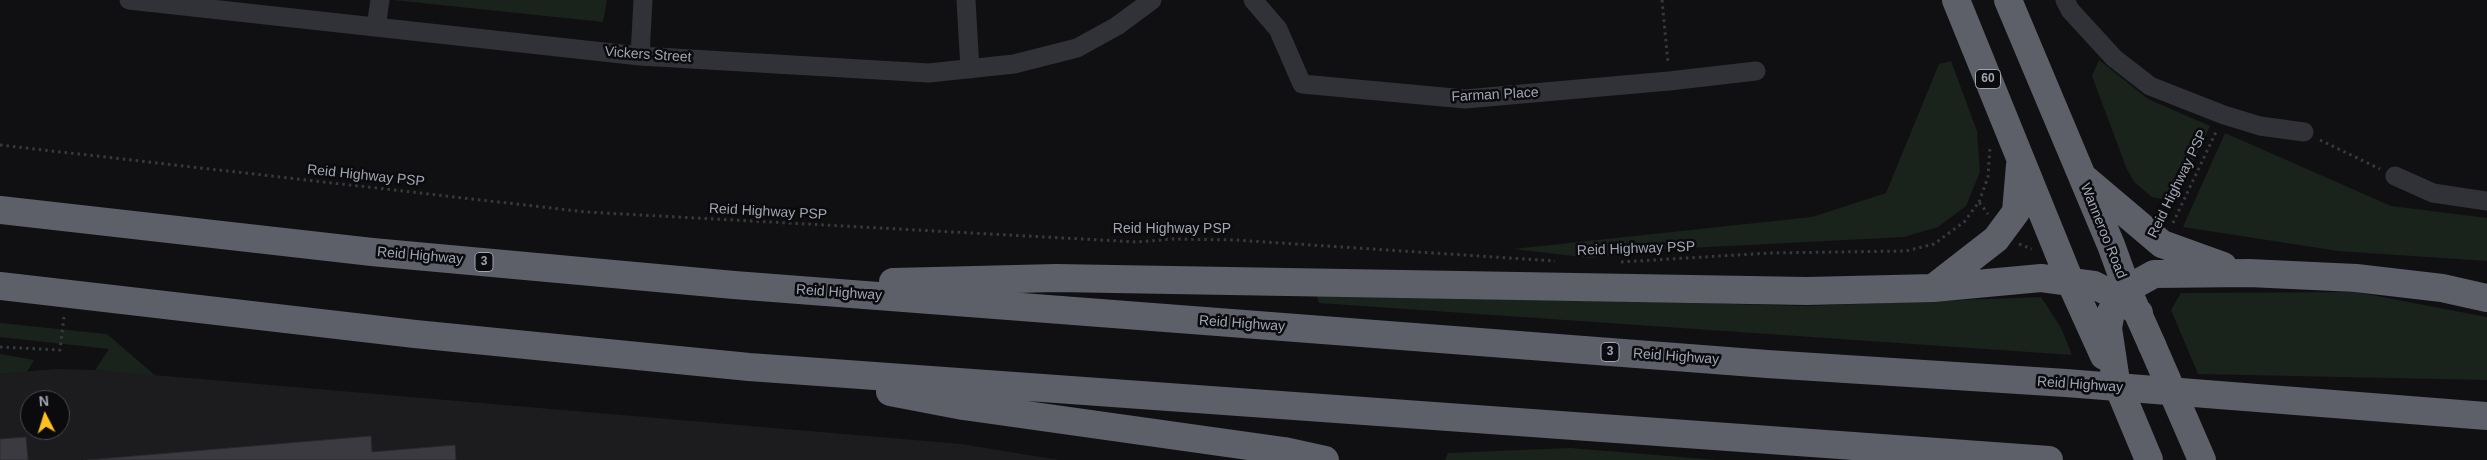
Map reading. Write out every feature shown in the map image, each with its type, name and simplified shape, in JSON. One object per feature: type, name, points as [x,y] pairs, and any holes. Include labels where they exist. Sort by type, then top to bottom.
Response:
[{"type":"highway","name":"60","points":[[1956,0],[2070,281],[2105,346],[2116,381],[2149,460]]},
{"type":"highway","name":"Wanneroo Road","points":[[2008,0],[2080,174],[2128,300],[2152,345],[2202,460]]},
{"type":"highway","points":[[1933,288],[1996,239],[2016,212],[2020,159]]},
{"type":"highway","points":[[2080,174],[2162,244],[2215,264],[2249,273]]},
{"type":"highway","name":"Reid Highway","points":[[0,210],[372,252],[734,285],[1767,364],[2085,385],[2487,416]]},
{"type":"highway","points":[[2105,346],[2111,312],[2128,300],[2154,274],[2249,273],[2356,278],[2442,288],[2487,298]]},
{"type":"highway","points":[[734,285],[1056,278],[1807,291],[1933,288],[2041,278],[2094,285],[2128,300]]},
{"type":"highway","points":[[0,286],[414,334],[749,367],[2049,460]]},
{"type":"highway","points":[[749,367],[963,406],[1284,451],[1325,460]]},
{"type":"street","name":"Vickers Street","points":[[129,0],[640,56],[929,73],[1014,64],[1077,48],[1117,26],[1152,0]]},
{"type":"street","points":[[376,27],[380,0]]},
{"type":"street","points":[[640,56],[643,0]]},
{"type":"street","points":[[966,0],[970,69]]},
{"type":"street","name":"Farman Place","points":[[1253,0],[1278,29],[1302,84],[1465,99],[1669,81],[1756,71]]},
{"type":"street","points":[[2065,0],[2070,10],[2114,58],[2150,86],[2224,115],[2260,126],[2304,132]]},
{"type":"street","points":[[2396,176],[2434,193],[2487,201]]},
{"type":"path","points":[[1662,0],[1669,81]]},
{"type":"path","name":"Reid Highway PSP","points":[[2162,244],[2224,115]]},
{"type":"path","points":[[2304,132],[2396,176]]},
{"type":"path","name":"Reid Highway PSP","points":[[0,146],[596,212],[1137,242],[1172,239],[1235,240],[1558,262]]},
{"type":"path","name":"Reid Highway PSP","points":[[1615,263],[1770,253],[1906,251],[1934,244],[1964,222],[1979,202],[2002,230],[2027,249],[2059,250]]},
{"type":"path","points":[[0,347],[60,350],[67,294]]},
{"type":"shaded area","points":[[393,0],[607,0],[603,22]]},
{"type":"shaded area","points":[[2099,60],[2148,99],[2210,126],[2177,195],[2162,199],[2152,197],[2134,182],[2126,167],[2092,76]]},
{"type":"shaded area","points":[[1951,61],[1977,131],[1980,172],[1966,206],[1938,227],[1904,237],[1650,250],[1591,258],[1513,249],[1812,217],[1886,193],[1939,64]]},
{"type":"shaded area","points":[[2225,133],[2391,206],[2487,218],[2487,261],[2338,251],[2183,227]]},
{"type":"shaded area","points":[[2356,292],[2487,317],[2487,380],[2198,374],[2171,310],[2181,293]]},
{"type":"shaded area","points":[[1316,293],[1806,306],[2041,297],[2061,328],[2072,355],[1319,303]]},
{"type":"shaded area","points":[[0,323],[107,334],[156,376],[95,370],[109,349],[0,337]]},
{"type":"shaded area","points":[[0,354],[34,360],[27,372],[0,374]]},
{"type":"shaded area","points":[[55,369],[95,370],[961,444],[1059,460],[0,460],[0,374]]},
{"type":"shaded area","points":[[1570,448],[1717,460],[1445,460],[1448,453]]},
{"type":"building","points":[[371,436],[372,452],[455,445],[456,460],[87,460]]},
{"type":"building","points":[[20,437],[20,440],[26,440],[28,460],[0,460],[0,439]]}]
